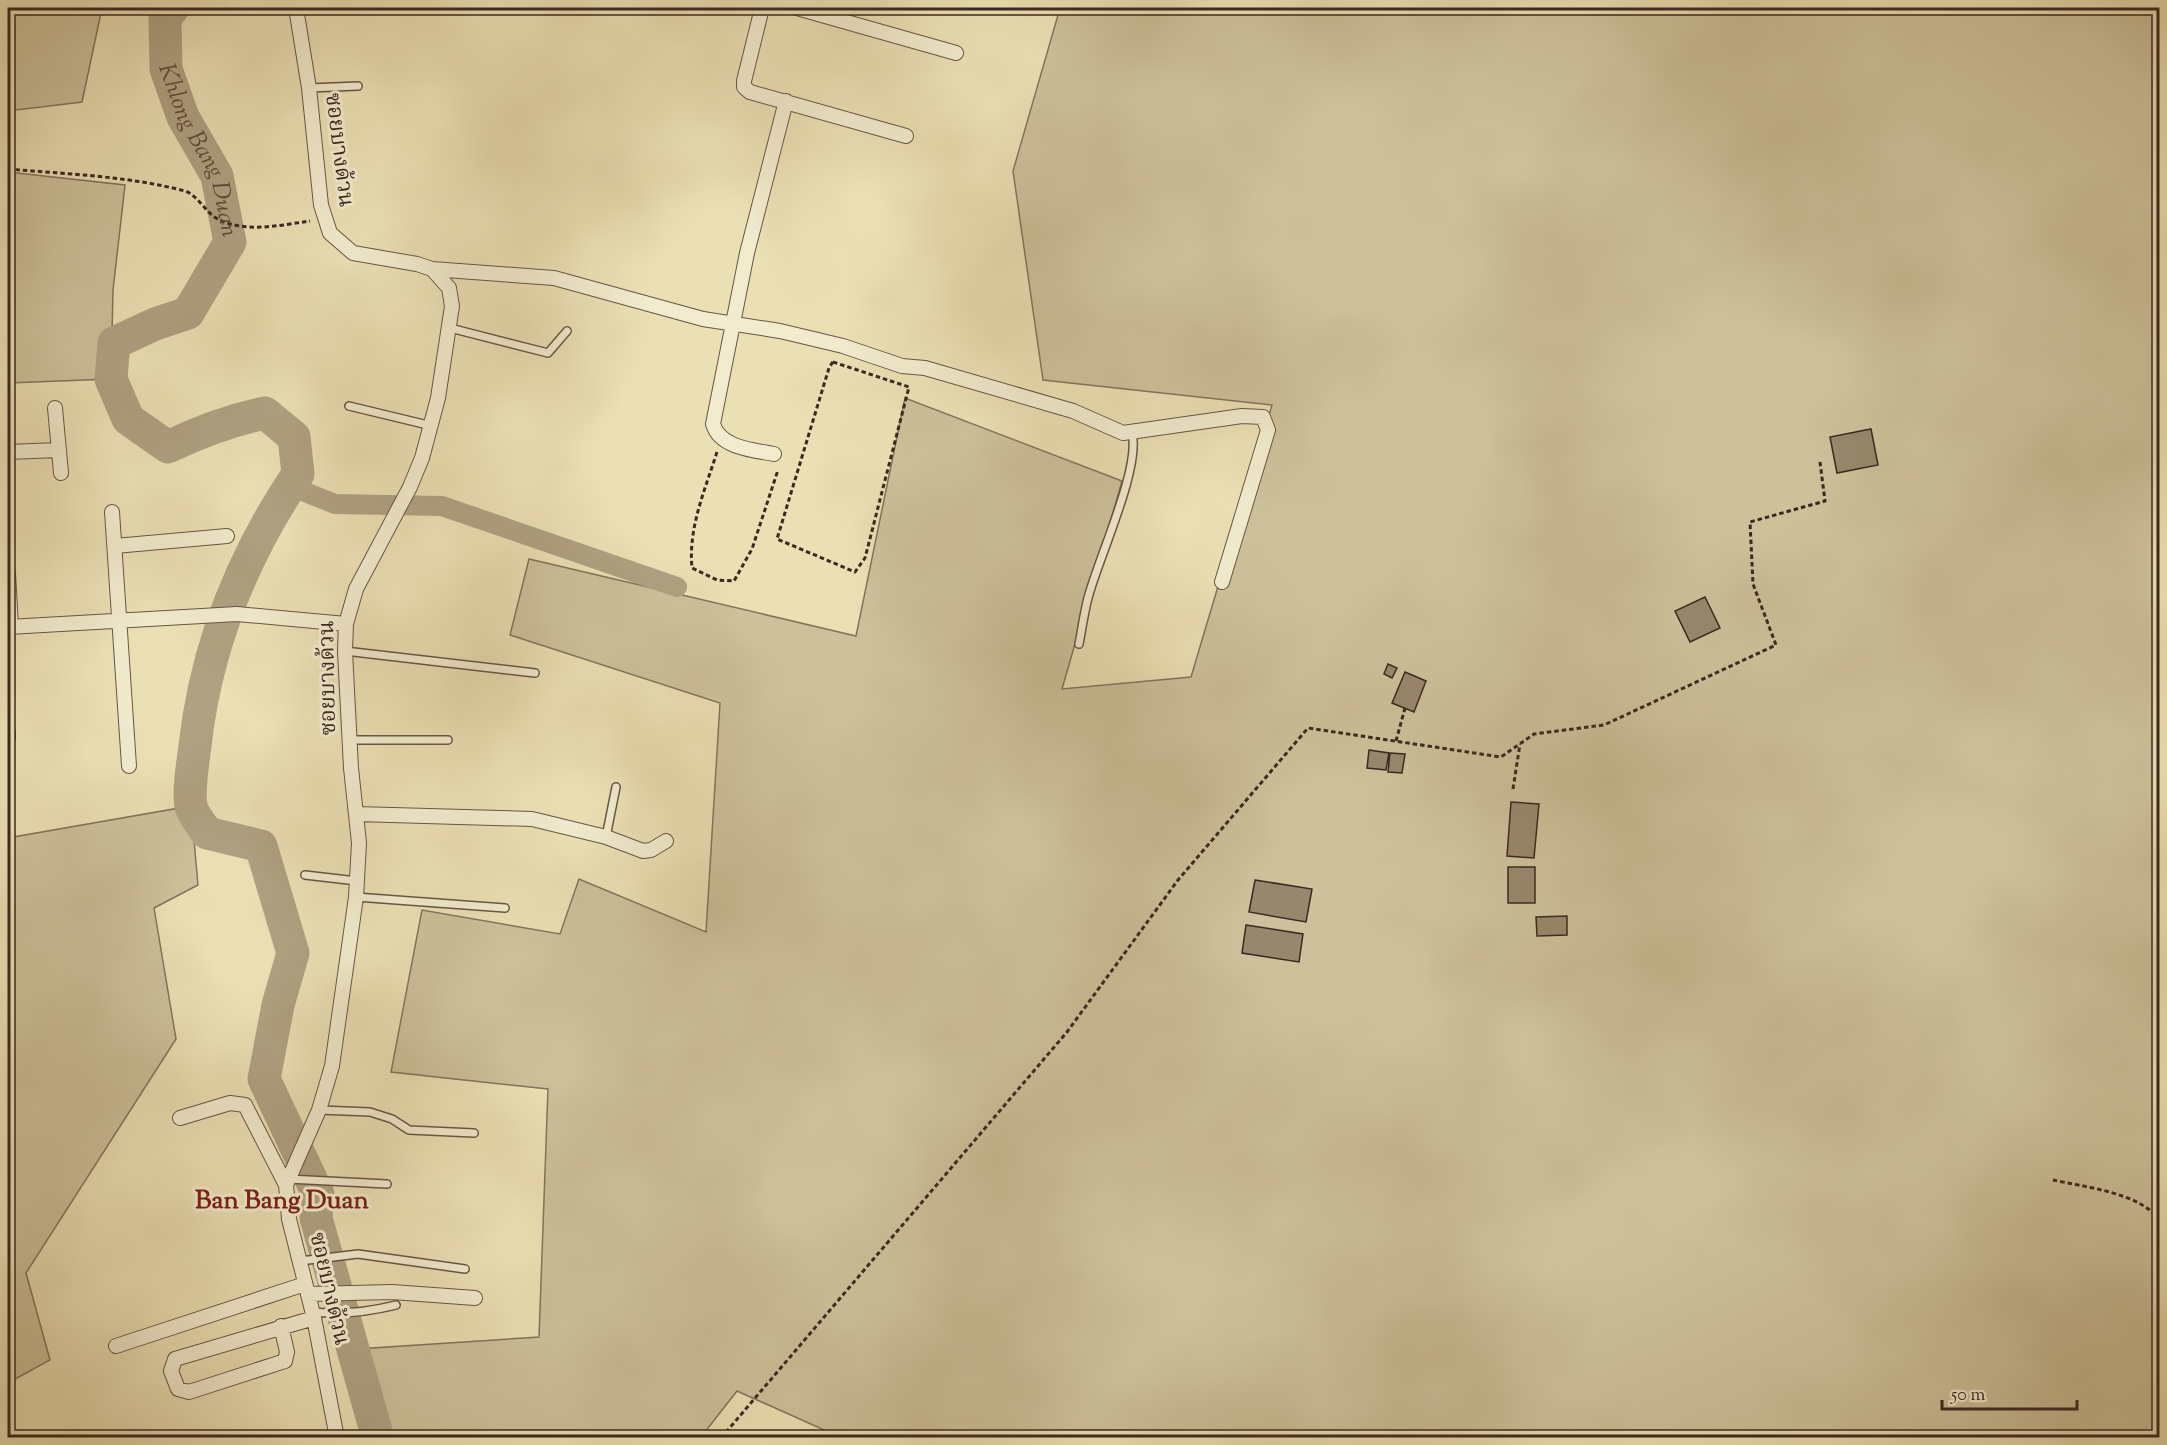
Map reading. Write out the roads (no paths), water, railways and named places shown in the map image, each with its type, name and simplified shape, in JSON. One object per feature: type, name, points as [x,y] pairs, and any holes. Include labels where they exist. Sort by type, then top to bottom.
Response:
[{"type":"street","name":"ซอยบางด้วน","points":[[296,8],[309,88],[316,165],[330,233],[353,253],[417,264],[432,269],[449,288],[452,306],[432,426],[410,487],[356,589],[346,624],[345,651],[359,843],[356,897],[332,1066],[319,1110],[288,1178],[289,1219],[313,1315],[337,1437]]},
{"type":"street","points":[[762,8],[744,87],[750,92],[786,100],[906,136]]},
{"type":"street","points":[[797,8],[956,53]]},
{"type":"street","points":[[774,454],[735,445],[721,439],[713,424],[747,253],[786,100]]},
{"type":"street","points":[[432,269],[554,278],[703,319],[734,323],[843,346],[902,366],[925,368],[1073,411],[1115,432],[1132,432],[1242,416],[1263,417],[1268,430],[1222,582]]},
{"type":"street","points":[[55,408],[61,473]]},
{"type":"street","points":[[8,452],[58,450]]},
{"type":"street","points":[[112,512],[129,766]]},
{"type":"street","points":[[115,546],[226,536]]},
{"type":"street","points":[[8,573],[9,627],[237,614],[346,624]]},
{"type":"street","points":[[8,733],[8,738]]},
{"type":"street","points":[[356,814],[532,819],[606,837],[643,851],[651,850],[666,841]]},
{"type":"street","points":[[180,1118],[230,1103],[245,1105],[288,1178]]},
{"type":"street","points":[[116,1346],[306,1289],[324,1293],[475,1298]]},
{"type":"street","points":[[281,1326],[287,1353],[285,1361],[189,1392],[178,1389],[171,1371],[175,1359],[313,1315]]},
{"type":"lane","points":[[309,88],[358,86]]},
{"type":"lane","points":[[450,328],[548,353],[567,331]]},
{"type":"lane","points":[[349,406],[432,426]]},
{"type":"lane","points":[[1079,644],[1088,598],[1130,467],[1134,450],[1132,432]]},
{"type":"lane","points":[[345,651],[535,673]]},
{"type":"lane","points":[[351,740],[448,740]]},
{"type":"lane","points":[[606,837],[616,787]]},
{"type":"lane","points":[[305,875],[357,881]]},
{"type":"lane","points":[[356,897],[505,908]]},
{"type":"lane","points":[[319,1110],[370,1112],[392,1119],[409,1130],[474,1132]]},
{"type":"lane","points":[[288,1178],[387,1184]]},
{"type":"lane","points":[[300,1261],[358,1254],[465,1269]]},
{"type":"lane","points":[[313,1315],[396,1305]]},
{"type":"waterway","name":"Khlong Bang Duan","points":[[173,8],[165,18],[166,69],[183,117],[217,176],[230,242],[188,313],[155,324],[114,343],[111,379],[128,419],[168,447],[215,427],[265,413],[294,437],[298,474],[260,537],[244,570],[218,638],[200,709],[190,800],[194,813],[207,833],[261,846],[293,953],[278,1005],[264,1079],[318,1194],[316,1218],[378,1438]]},
{"type":"waterway","points":[[290,486],[335,504],[442,506],[677,587]]},
{"type":"district","name":"Ban Bang Duan","points":[[282,1201]]}]
